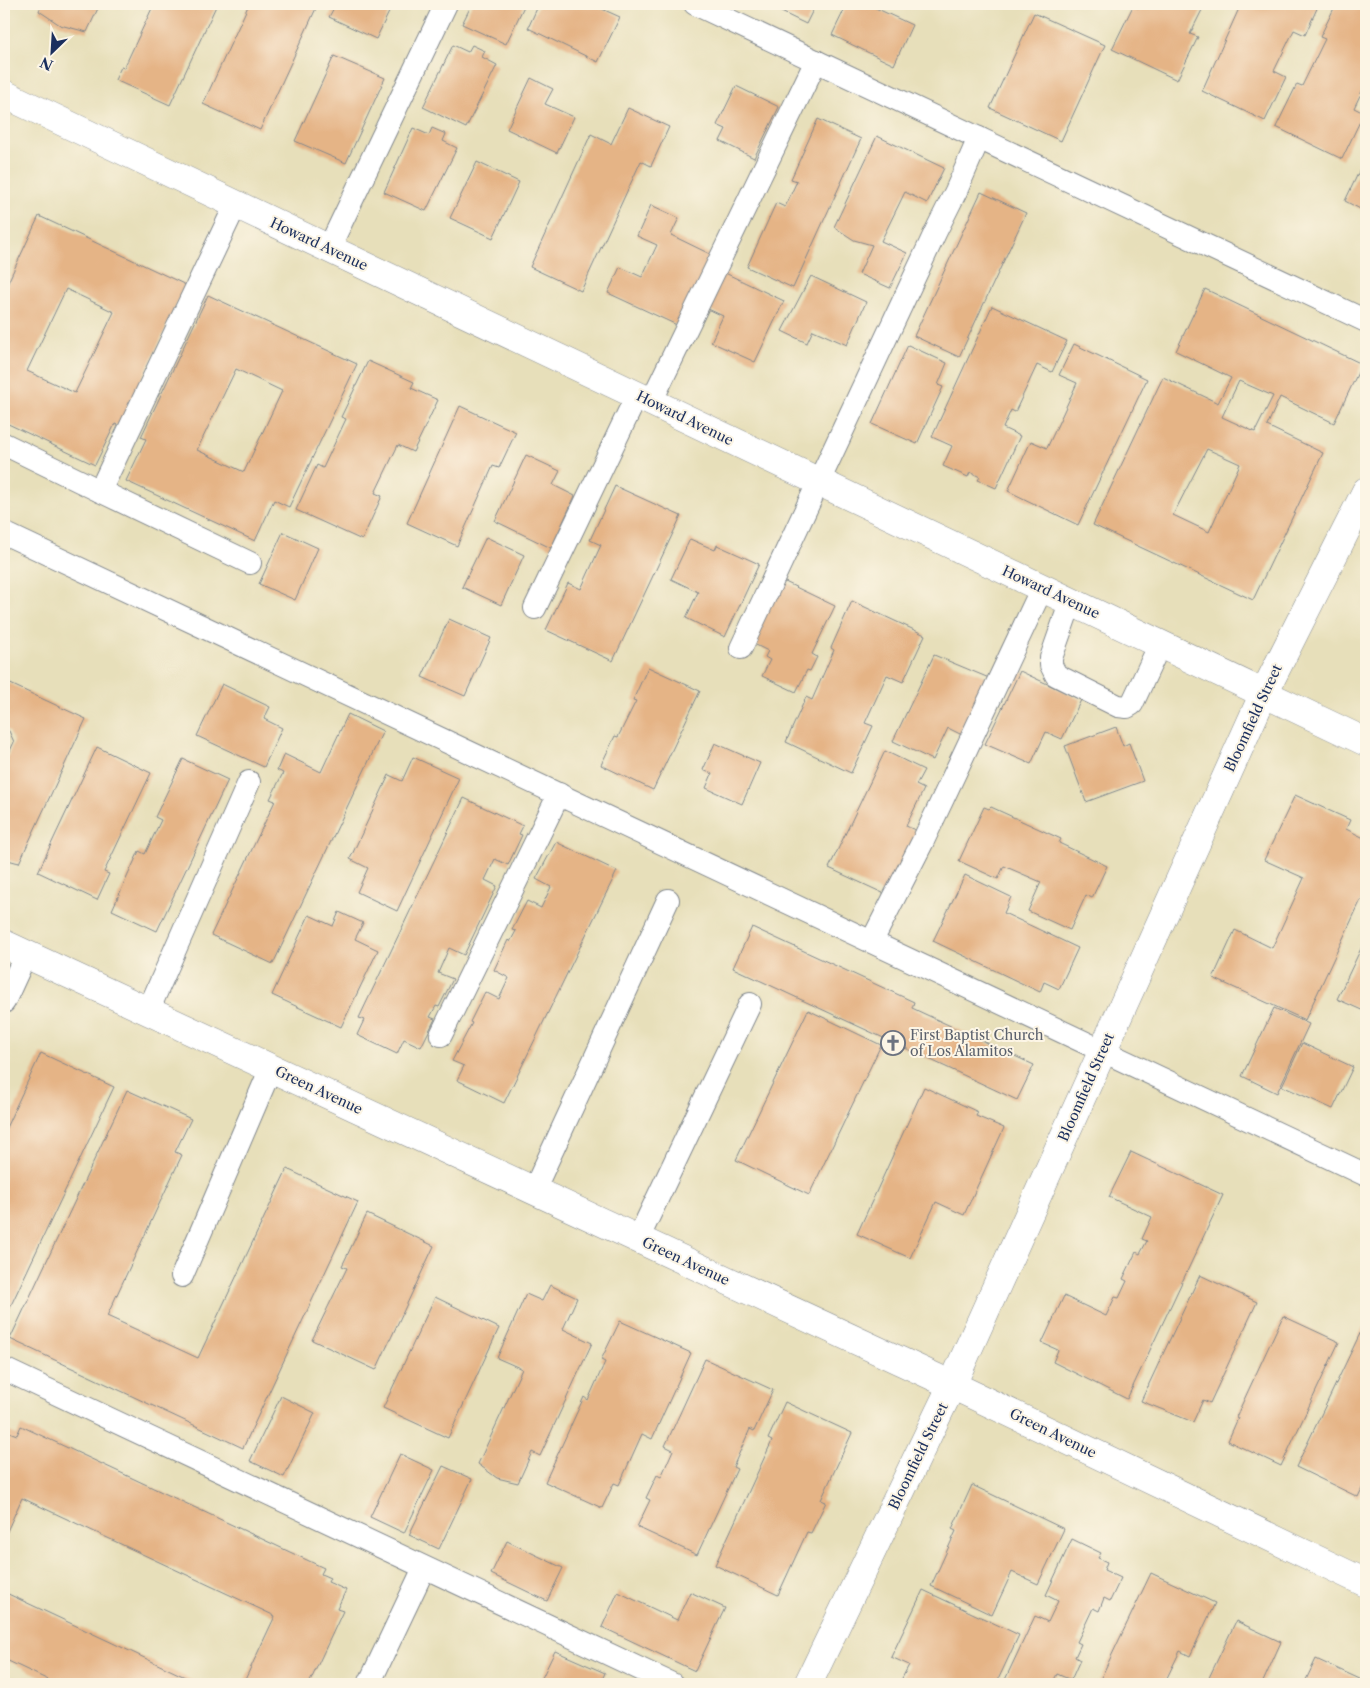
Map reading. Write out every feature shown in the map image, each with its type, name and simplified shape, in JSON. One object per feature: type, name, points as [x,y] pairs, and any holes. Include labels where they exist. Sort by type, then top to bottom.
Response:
[{"type":"street","name":"Howard Avenue","points":[[4,94],[1366,742]]},
{"type":"street","name":"Bloomfield Street","points":[[808,1684],[952,1384],[1264,693],[1366,491]]},
{"type":"street","name":"Green Avenue","points":[[15,949],[952,1384],[1366,1584]]},
{"type":"lane","points":[[329,248],[446,4]]},
{"type":"lane","points":[[695,4],[1366,320]]},
{"type":"lane","points":[[535,608],[816,61]]},
{"type":"lane","points":[[741,648],[956,191],[979,138]]},
{"type":"lane","points":[[100,491],[236,204]]},
{"type":"lane","points":[[4,444],[250,563]]},
{"type":"lane","points":[[4,533],[1366,1175]]},
{"type":"lane","points":[[872,941],[936,814],[1042,588]]},
{"type":"lane","points":[[1071,602],[1051,658],[1051,665],[1056,675],[1118,706],[1127,707],[1132,704],[1160,644]]},
{"type":"lane","points":[[148,1011],[249,782]]},
{"type":"lane","points":[[441,1035],[559,794]]},
{"type":"lane","points":[[534,1190],[668,900]]},
{"type":"lane","points":[[4,1002],[15,949]]},
{"type":"lane","points":[[638,1239],[750,1004]]},
{"type":"lane","points":[[182,1276],[271,1068]]},
{"type":"lane","points":[[4,1369],[672,1684]]},
{"type":"lane","points":[[369,1684],[424,1568]]},
{"type":"building","points":[[42,4],[100,4],[87,32],[60,25],[39,11]]},
{"type":"building","points":[[154,4],[217,4],[170,105],[115,80],[121,67],[124,68]]},
{"type":"building","points":[[249,4],[318,4],[260,130],[203,104]]},
{"type":"building","points":[[336,4],[393,4],[376,39],[329,17]]},
{"type":"building","points":[[472,4],[525,4],[506,44],[462,24]]},
{"type":"building","points":[[539,4],[591,4],[620,17],[598,62],[528,28]]},
{"type":"building","points":[[765,4],[816,4],[806,24]]},
{"type":"building","points":[[847,4],[867,4],[912,25],[894,65],[832,35]]},
{"type":"building","points":[[1140,4],[1205,4],[1190,34],[1198,37],[1177,80],[1112,49],[1133,6],[1138,8]]},
{"type":"building","points":[[1241,4],[1319,4],[1305,35],[1294,30],[1274,71],[1286,77],[1265,121],[1202,91]]},
{"type":"building","points":[[1336,4],[1366,4],[1366,83],[1354,108],[1364,113],[1342,159],[1276,127],[1297,84],[1302,86],[1325,39],[1320,37]]},
{"type":"building","points":[[1034,13],[1105,45],[1061,141],[990,108]]},
{"type":"building","points":[[453,45],[468,52],[472,45],[485,51],[482,57],[497,65],[466,128],[423,107]]},
{"type":"building","points":[[334,56],[385,78],[346,163],[295,141]]},
{"type":"building","points":[[531,78],[553,89],[545,104],[574,117],[557,153],[507,129]]},
{"type":"building","points":[[736,86],[779,107],[754,158],[720,141],[726,129],[717,125]]},
{"type":"building","points":[[628,108],[669,127],[651,166],[641,161],[581,291],[530,267],[591,134],[611,144]]},
{"type":"building","points":[[818,119],[861,139],[793,288],[747,267],[776,203],[785,207],[797,181],[791,179]]},
{"type":"building","points":[[413,128],[429,135],[432,128],[446,134],[443,141],[457,148],[426,211],[384,192]]},
{"type":"building","points":[[877,136],[944,168],[927,203],[905,192],[881,241],[907,253],[890,288],[859,274],[872,245],[854,240],[834,227]]},
{"type":"building","points":[[477,162],[519,182],[493,238],[450,218]]},
{"type":"building","points":[[1363,163],[1366,164],[1366,212],[1345,201]]},
{"type":"building","points":[[981,192],[1026,213],[959,357],[914,336]]},
{"type":"building","points":[[651,205],[679,218],[671,235],[712,255],[679,326],[608,293],[620,267],[642,277],[657,245],[637,236]]},
{"type":"building","points":[[39,216],[186,285],[120,426],[115,424],[95,465],[4,422],[4,291]],"holes":[[[66,289],[114,312],[75,393],[27,371]]]},
{"type":"building","points":[[723,272],[784,301],[755,362],[711,342],[723,316],[706,308]]},
{"type":"building","points":[[811,276],[866,302],[847,345],[813,330],[807,343],[782,331]]},
{"type":"building","points":[[1205,289],[1362,364],[1334,423],[1280,397],[1267,426],[1323,453],[1253,600],[1093,525],[1163,377],[1218,403],[1231,378],[1176,351]],"holes":[[[1239,381],[1273,396],[1255,432],[1222,417]],[[1207,449],[1240,464],[1209,532],[1173,515]]]},
{"type":"building","points":[[208,295],[357,364],[289,507],[274,500],[255,541],[126,481],[146,439],[141,437]],"holes":[[[236,369],[282,391],[244,472],[197,450]]]},
{"type":"building","points":[[992,306],[1067,341],[1052,372],[1037,365],[1015,412],[1011,410],[1003,428],[1020,436],[996,488],[978,480],[980,477],[970,472],[968,477],[943,466],[952,446],[932,437]]},
{"type":"building","points":[[1074,344],[1147,379],[1078,525],[1008,491],[1031,441],[1047,448],[1077,383],[1059,375]]},
{"type":"building","points":[[908,345],[947,363],[938,385],[943,387],[917,444],[872,424]]},
{"type":"building","points":[[368,361],[414,382],[411,388],[438,400],[413,452],[398,445],[375,493],[382,496],[362,540],[296,510],[317,465],[323,468],[346,419],[341,417]]},
{"type":"building","points":[[460,406],[516,432],[499,468],[493,466],[457,546],[407,523]]},
{"type":"building","points":[[526,455],[560,471],[553,485],[575,496],[551,548],[495,521]]},
{"type":"building","points":[[615,486],[681,516],[613,661],[546,630],[568,583],[581,589],[601,545],[590,540]]},
{"type":"building","points":[[283,532],[318,548],[295,600],[259,584]]},
{"type":"building","points":[[486,537],[524,555],[501,605],[462,587]]},
{"type":"building","points":[[690,539],[715,550],[717,545],[759,564],[725,637],[686,618],[698,592],[671,579]]},
{"type":"building","points":[[781,580],[835,606],[812,654],[817,657],[810,671],[807,670],[796,692],[762,676],[770,660],[765,657],[768,651],[750,642]]},
{"type":"building","points":[[852,601],[925,635],[903,682],[887,675],[865,723],[873,726],[851,773],[786,742],[806,697],[812,700],[834,650],[831,648]]},
{"type":"building","points":[[449,619],[491,638],[465,696],[422,677]]},
{"type":"building","points":[[934,655],[989,678],[962,735],[948,728],[933,760],[893,741]]},
{"type":"building","points":[[648,667],[700,691],[653,790],[601,765],[615,736],[618,737],[636,701],[633,700]]},
{"type":"building","points":[[1020,671],[1081,700],[1062,739],[1046,732],[1031,764],[985,744]]},
{"type":"building","points":[[4,681],[86,719],[19,863],[4,859],[4,764],[14,742],[9,731],[4,728]]},
{"type":"building","points":[[222,684],[270,707],[264,719],[282,728],[264,767],[197,736]]},
{"type":"building","points":[[348,714],[383,731],[273,964],[211,935],[275,801],[270,799],[283,773],[277,770],[284,754],[321,772]]},
{"type":"building","points":[[1116,727],[1123,746],[1129,743],[1143,781],[1086,802],[1065,746]]},
{"type":"building","points":[[715,743],[760,763],[742,804],[706,788],[712,774],[703,770]]},
{"type":"building","points":[[97,747],[151,773],[104,872],[109,874],[97,900],[38,872]]},
{"type":"building","points":[[885,751],[924,770],[916,785],[924,789],[906,826],[922,833],[885,894],[829,868]]},
{"type":"building","points":[[413,757],[459,778],[397,911],[357,892],[368,868],[350,859],[389,775],[402,781]]},
{"type":"building","points":[[183,759],[228,780],[157,931],[112,910],[139,851],[145,854],[161,820],[155,817]]},
{"type":"building","points":[[1295,795],[1350,820],[1346,829],[1366,839],[1366,889],[1305,1020],[1213,978],[1235,930],[1272,948],[1304,878],[1264,860]]},
{"type":"building","points":[[464,798],[523,826],[519,834],[522,835],[508,865],[495,859],[485,880],[497,886],[464,955],[449,948],[438,973],[453,979],[439,1007],[436,1006],[430,1017],[435,1019],[421,1047],[404,1039],[397,1054],[357,1035],[364,1020],[359,1018]]},
{"type":"building","points":[[984,807],[989,809],[991,807],[1061,839],[1059,843],[1107,866],[1092,898],[1086,895],[1070,930],[1028,911],[1041,882],[1004,866],[998,879],[959,861]]},
{"type":"building","points":[[556,842],[617,871],[504,1103],[457,1080],[464,1066],[452,1061],[472,1023],[470,1022],[485,992],[499,999],[509,978],[494,970],[508,940],[510,942],[516,931],[512,930],[527,901],[541,908],[551,887],[536,879]]},
{"type":"building","points":[[965,875],[1011,897],[1004,913],[1078,948],[1059,989],[1044,982],[1040,992],[933,941]]},
{"type":"building","points":[[339,912],[363,923],[355,939],[378,950],[341,1027],[272,995],[309,915],[333,926]]},
{"type":"building","points":[[752,927],[914,1002],[912,1008],[1034,1065],[1017,1100],[733,968]]},
{"type":"building","points":[[1366,938],[1366,1012],[1337,999]]},
{"type":"building","points":[[1274,1008],[1309,1024],[1277,1093],[1242,1076]]},
{"type":"building","points":[[808,1010],[881,1045],[809,1195],[736,1160]]},
{"type":"building","points":[[1302,1043],[1353,1067],[1333,1109],[1282,1086]]},
{"type":"building","points":[[41,1053],[114,1087],[4,1320],[4,1132]]},
{"type":"building","points":[[924,1087],[978,1112],[976,1116],[1004,1128],[964,1215],[936,1202],[910,1258],[857,1234]]},
{"type":"building","points":[[127,1090],[191,1119],[175,1152],[182,1155],[107,1316],[198,1358],[287,1169],[358,1202],[243,1448],[10,1339]]},
{"type":"building","points":[[1131,1152],[1223,1195],[1127,1399],[1053,1362],[1058,1350],[1042,1343],[1064,1296],[1106,1316],[1115,1297],[1119,1298],[1127,1281],[1123,1279],[1136,1252],[1140,1254],[1147,1241],[1142,1239],[1152,1217],[1109,1197]]},
{"type":"building","points":[[367,1214],[434,1246],[376,1370],[312,1340],[347,1268],[342,1266]]},
{"type":"building","points":[[1200,1275],[1257,1302],[1210,1403],[1203,1400],[1193,1422],[1141,1401]]},
{"type":"building","points":[[550,1285],[577,1298],[563,1329],[592,1343],[540,1456],[532,1452],[518,1483],[497,1478],[478,1464],[522,1369],[497,1358],[526,1294],[542,1301]]},
{"type":"building","points":[[435,1297],[499,1328],[448,1438],[383,1408]]},
{"type":"building","points":[[1283,1316],[1339,1342],[1281,1466],[1228,1441],[1238,1418],[1236,1417]]},
{"type":"building","points":[[620,1321],[691,1353],[652,1439],[642,1434],[619,1485],[614,1483],[602,1508],[545,1482],[584,1397],[588,1400],[605,1362],[601,1360]]},
{"type":"building","points":[[1366,1321],[1366,1480],[1358,1497],[1296,1467]]},
{"type":"building","points":[[705,1359],[773,1390],[754,1431],[750,1429],[733,1467],[737,1469],[697,1555],[637,1527],[650,1500],[646,1498],[657,1475],[661,1477],[673,1450],[665,1446]]},
{"type":"building","points":[[281,1396],[315,1413],[284,1477],[250,1461]]},
{"type":"building","points":[[785,1402],[852,1433],[821,1500],[826,1502],[811,1533],[807,1532],[778,1595],[715,1565],[772,1441],[768,1439]]},
{"type":"building","points":[[21,1426],[324,1568],[321,1574],[330,1578],[328,1582],[346,1590],[337,1609],[343,1611],[309,1684],[243,1684],[275,1616],[22,1498],[4,1538],[4,1430],[17,1435]]},
{"type":"building","points":[[400,1454],[434,1470],[404,1533],[370,1517]]},
{"type":"building","points":[[443,1466],[472,1479],[439,1549],[409,1535]]},
{"type":"building","points":[[972,1485],[1064,1529],[1038,1584],[1012,1572],[992,1615],[931,1586],[956,1531],[952,1529]]},
{"type":"building","points":[[1072,1539],[1101,1553],[1098,1558],[1107,1562],[1104,1570],[1121,1578],[1110,1601],[1104,1598],[1099,1611],[1093,1608],[1077,1642],[1081,1644],[1075,1657],[1080,1660],[1071,1680],[1057,1674],[1052,1684],[1003,1684],[1035,1616],[1048,1622],[1058,1601],[1046,1595]]},
{"type":"building","points":[[507,1541],[563,1568],[547,1601],[491,1574]]},
{"type":"building","points":[[1151,1573],[1215,1603],[1190,1656],[1180,1651],[1164,1684],[1098,1684]]},
{"type":"building","points":[[923,1590],[1019,1635],[996,1684],[899,1684],[909,1665],[891,1657]]},
{"type":"building","points":[[4,1592],[200,1684],[57,1684],[4,1659]]},
{"type":"building","points":[[618,1592],[677,1620],[690,1592],[725,1608],[695,1671],[602,1627]]},
{"type":"building","points":[[1236,1621],[1281,1642],[1262,1684],[1206,1684]]},
{"type":"building","points":[[555,1651],[605,1673],[600,1684],[539,1684]]},
{"type":"building","points":[[1316,1659],[1362,1680],[1360,1684],[1304,1684]]},
{"type":"place","name":"First Baptist Church of Los Alamitos","points":[[893,1043]]}]
